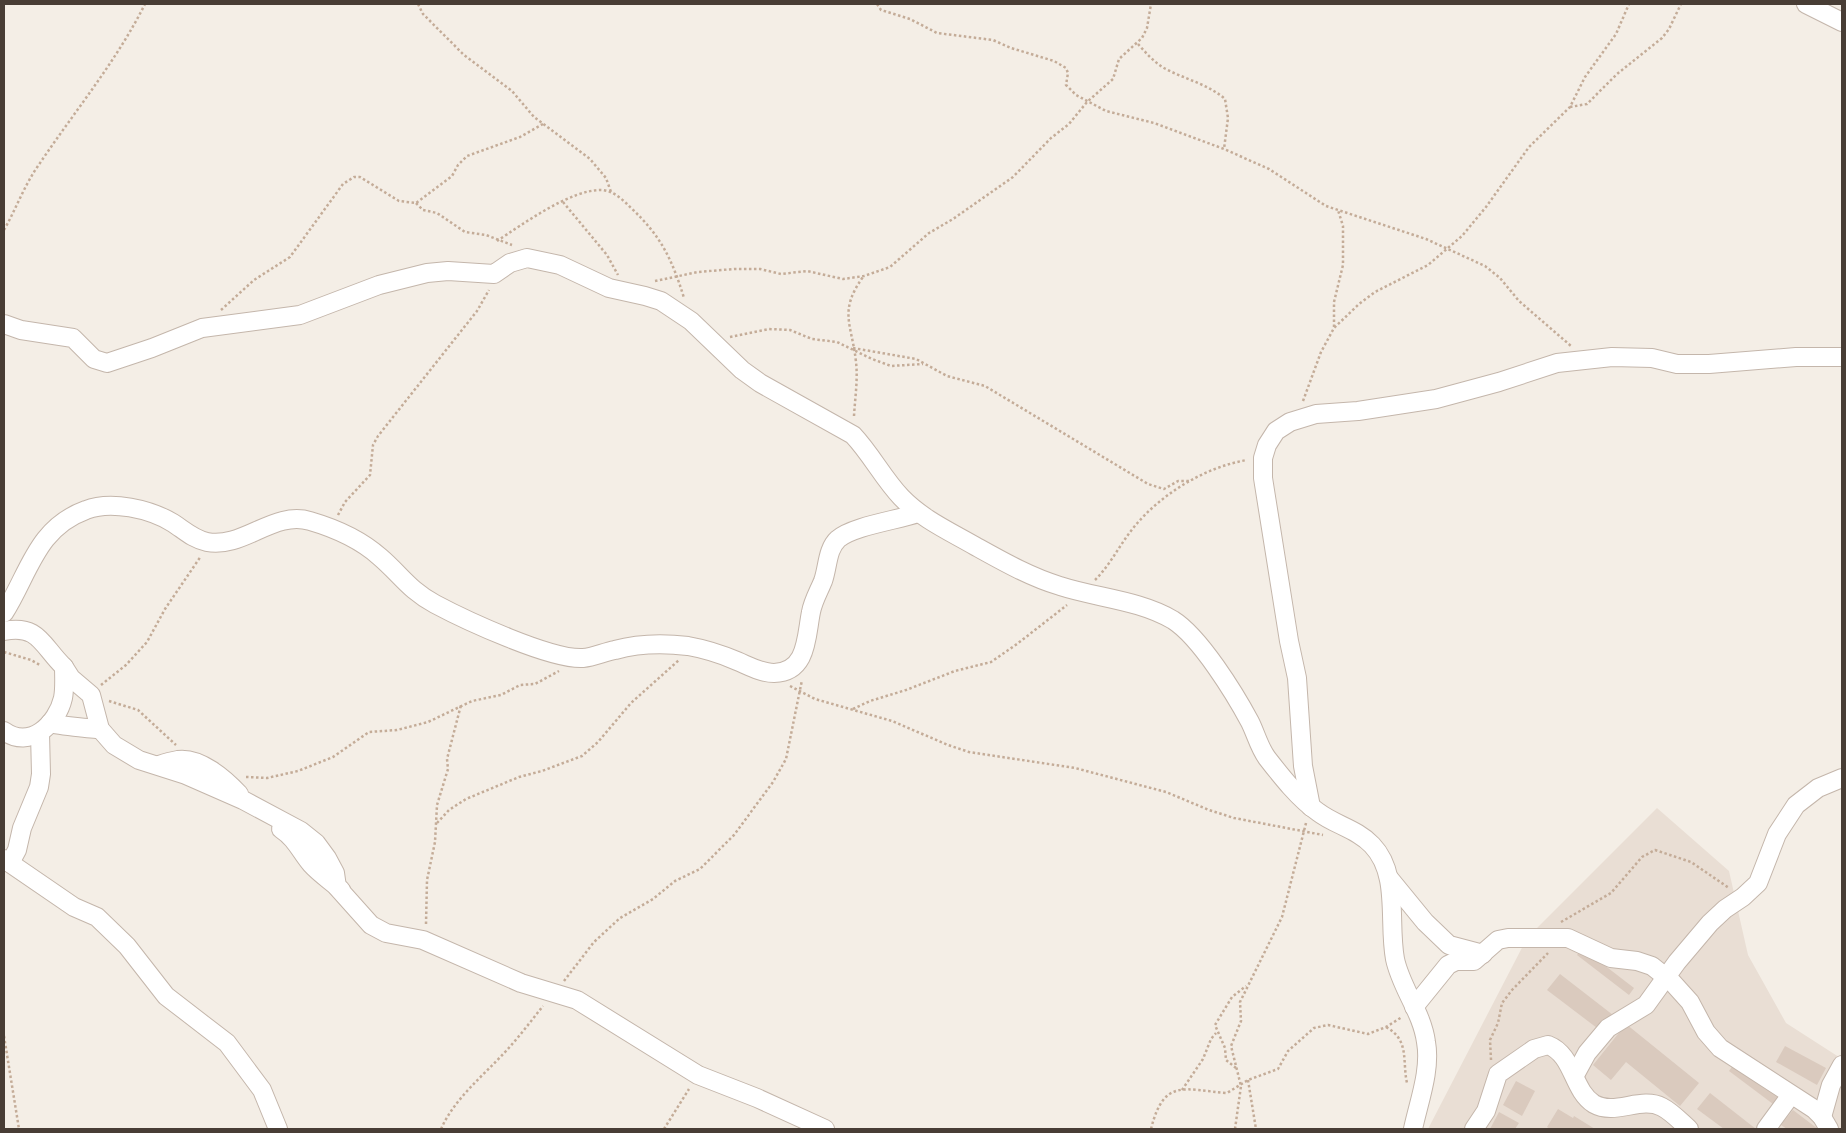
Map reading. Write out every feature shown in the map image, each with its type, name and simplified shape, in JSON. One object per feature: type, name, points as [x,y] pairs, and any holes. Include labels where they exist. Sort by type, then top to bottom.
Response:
[{"type":"street","points":[[1806,4],[1842,22]]},
{"type":"street","points":[[4,324],[21,330],[72,338],[94,359],[107,363],[202,328],[300,315],[379,285],[427,273],[448,271],[494,274],[510,263],[526,258],[560,265],[594,282],[661,301],[691,321],[742,370],[760,383],[853,435],[889,482],[918,513],[1017,568],[1060,586],[1149,610],[1173,620],[1184,629],[1210,660],[1250,722],[1268,758],[1311,807],[1324,816],[1360,834],[1383,858],[1389,878],[1391,931],[1396,960],[1403,986],[1414,1007],[1426,1042],[1427,1066],[1413,1129]]},
{"type":"street","points":[[1311,807],[1303,766],[1297,678],[1289,641],[1263,478],[1263,458],[1267,445],[1276,431],[1290,422],[1316,414],[1358,411],[1436,399],[1499,382],[1557,363],[1582,359],[1652,358],[1677,364],[1709,364],[1796,357],[1842,357]]},
{"type":"street","points":[[4,613],[34,552],[58,527],[87,509],[110,507],[147,512],[173,523],[191,536],[210,543],[238,538],[293,518],[325,526],[367,547],[379,556],[415,593],[452,613],[548,651],[581,658],[634,646],[662,643],[713,651],[760,671],[782,672],[799,660],[806,648],[811,613],[833,545],[847,533],[860,528],[918,513]]},
{"type":"street","points":[[4,631],[17,628],[28,630],[38,636],[64,666],[71,678],[89,693],[100,728],[110,741],[125,753],[186,775],[274,816],[278,828],[298,842],[310,863],[356,904],[408,938],[423,940],[521,984],[577,1000],[698,1075],[757,1098],[825,1129]]},
{"type":"street","points":[[4,731],[19,738],[31,738],[45,728],[59,710],[63,697],[64,666]]},
{"type":"street","points":[[45,728],[56,725],[74,725],[90,729],[100,728]]},
{"type":"street","points":[[45,728],[39,787],[22,828],[17,850],[7,861],[74,907],[97,917],[127,946],[166,996],[227,1043],[262,1090],[278,1129]]},
{"type":"street","points":[[159,765],[179,759],[196,762],[233,787],[251,806]]},
{"type":"street","points":[[1575,1075],[1598,1039],[1608,1028],[1646,1005],[1666,976],[1710,923],[1725,908],[1743,897],[1758,883],[1776,834],[1796,805],[1818,788],[1842,778]]},
{"type":"street","points":[[1389,878],[1425,922],[1449,945],[1483,954]]},
{"type":"street","points":[[1414,1007],[1448,965],[1456,961],[1474,961],[1498,940],[1508,938],[1556,939],[1611,958],[1646,964],[1666,976],[1690,1002],[1706,1032],[1720,1048],[1791,1095],[1826,1123]]},
{"type":"street","points":[[1474,1129],[1486,1111],[1495,1078],[1534,1048],[1548,1044],[1561,1053],[1588,1098],[1600,1106],[1650,1103],[1662,1106],[1689,1129]]},
{"type":"street","points":[[1826,1123],[1831,1085],[1842,1065]]},
{"type":"street","points":[[1766,1129],[1791,1095]]},
{"type":"path","points":[[4,230],[36,168],[95,88],[146,4]]},
{"type":"path","points":[[418,4],[423,14],[464,55],[512,91],[528,112],[598,167],[611,192],[638,214],[663,243],[678,276],[691,321]]},
{"type":"path","points":[[877,4],[881,10],[910,19],[937,34],[994,40],[1011,48],[1062,64],[1068,73],[1066,85],[1087,102],[1106,111],[1154,123],[1224,149],[1269,168],[1313,198],[1338,210],[1426,239],[1494,272],[1519,301],[1559,334],[1582,359]]},
{"type":"path","points":[[563,202],[610,260],[628,292],[648,283],[678,276],[734,269],[760,269],[781,274],[817,272],[844,279],[864,276],[890,267],[929,233],[953,220],[1013,177],[1051,138],[1072,120],[1087,102],[1113,79],[1119,59],[1138,44],[1147,28],[1151,4]]},
{"type":"path","points":[[1290,422],[1305,396],[1321,352],[1334,328],[1359,304],[1375,292],[1428,265],[1448,249],[1486,207],[1529,147],[1570,108],[1586,77],[1616,34],[1629,4]]},
{"type":"path","points":[[1570,108],[1587,104],[1613,77],[1662,38],[1682,4]]},
{"type":"path","points":[[1138,44],[1161,66],[1212,90],[1226,99],[1228,118],[1224,149]]},
{"type":"path","points":[[416,203],[452,176],[458,165],[467,156],[520,137],[543,124]]},
{"type":"path","points":[[202,328],[254,280],[290,257],[333,196],[349,179],[360,177],[399,201],[416,203],[424,210],[437,213],[465,232],[486,235],[497,241],[515,246],[526,258]]},
{"type":"path","points":[[497,241],[563,202],[591,192],[602,190],[611,192]]},
{"type":"path","points":[[1334,328],[1334,302],[1343,266],[1343,226],[1338,210]]},
{"type":"path","points":[[325,526],[337,516],[350,496],[366,481],[372,469],[373,445],[378,436],[477,311],[486,298],[494,274]]},
{"type":"path","points":[[853,435],[856,372],[849,324],[849,305],[854,290],[864,276]]},
{"type":"path","points":[[711,339],[769,329],[790,330],[812,339],[837,342],[892,366],[925,364]]},
{"type":"path","points":[[853,349],[890,353],[925,364],[947,376],[977,383],[995,391],[1148,484],[1164,489],[1178,481],[1190,481]]},
{"type":"path","points":[[851,710],[870,700],[906,690],[955,671],[990,662],[1050,620],[1082,592],[1104,570],[1133,527],[1147,512],[1190,481],[1236,462],[1263,458]]},
{"type":"path","points":[[89,693],[126,665],[147,642],[165,610],[210,543]]},
{"type":"path","points":[[437,823],[449,810],[466,799],[519,777],[542,771],[582,756],[598,742],[631,703],[693,647]]},
{"type":"path","points":[[4,652],[31,660],[42,666],[64,666]]},
{"type":"path","points":[[241,777],[267,778],[298,771],[333,757],[369,732],[411,727],[428,722],[472,700],[507,693],[520,685],[535,684],[581,658]]},
{"type":"path","points":[[441,1129],[450,1111],[462,1096],[506,1051],[594,942],[630,911],[653,899],[675,881],[700,869],[734,835],[784,765],[794,731],[801,692],[802,674],[799,660]]},
{"type":"path","points":[[772,673],[801,692],[892,722],[948,746],[969,752],[1075,768],[1166,792],[1234,818],[1331,836]]},
{"type":"path","points":[[89,693],[138,710],[196,762]]},
{"type":"path","points":[[426,928],[427,880],[434,853],[437,805],[448,769],[447,760],[461,705]]},
{"type":"path","points":[[1235,1129],[1241,1086],[1231,1046],[1241,1021],[1240,1002],[1282,917],[1303,832]]},
{"type":"path","points":[[1495,1078],[1489,1046],[1498,1023],[1502,1003],[1556,939],[1564,919],[1611,893],[1642,856],[1655,850],[1690,862],[1743,897]]},
{"type":"path","points":[[1236,1068],[1226,1060],[1225,1048],[1216,1032],[1215,1025],[1229,1001],[1247,985]]},
{"type":"path","points":[[1151,1129],[1159,1103],[1164,1097],[1181,1091],[1203,1089],[1228,1092],[1241,1086],[1248,1080],[1278,1069],[1288,1051],[1314,1028],[1328,1026],[1368,1034],[1386,1027],[1414,1007]]},
{"type":"path","points":[[1386,1027],[1396,1034],[1404,1047],[1407,1082],[1418,1103]]},
{"type":"path","points":[[1181,1091],[1203,1059],[1216,1032]]},
{"type":"path","points":[[4,1036],[19,1129]]},
{"type":"path","points":[[664,1129],[698,1075]]},
{"type":"path","points":[[1248,1080],[1256,1129]]},
{"type":"shaded area","points":[[1657,808],[1729,871],[1748,955],[1786,1023],[1842,1059],[1842,1129],[1428,1129],[1527,938]]},
{"type":"building","points":[[1582,948],[1634,988],[1629,995],[1577,955]]},
{"type":"building","points":[[1560,974],[1613,1015],[1601,1031],[1547,990]]},
{"type":"building","points":[[1626,1024],[1699,1083],[1680,1106],[1626,1062],[1611,1080],[1593,1065]]},
{"type":"building","points":[[1785,1046],[1826,1068],[1817,1085],[1776,1062]]},
{"type":"building","points":[[1734,1064],[1782,1100],[1777,1107],[1729,1071]]},
{"type":"building","points":[[1516,1081],[1535,1091],[1522,1116],[1503,1105]]},
{"type":"building","points":[[1710,1093],[1756,1129],[1724,1129],[1697,1109]]},
{"type":"building","points":[[1558,1109],[1595,1129],[1550,1129],[1547,1127]]},
{"type":"building","points":[[1793,1110],[1818,1129],[1787,1129],[1781,1125]]},
{"type":"building","points":[[1499,1112],[1519,1123],[1515,1129],[1490,1129]]}]
